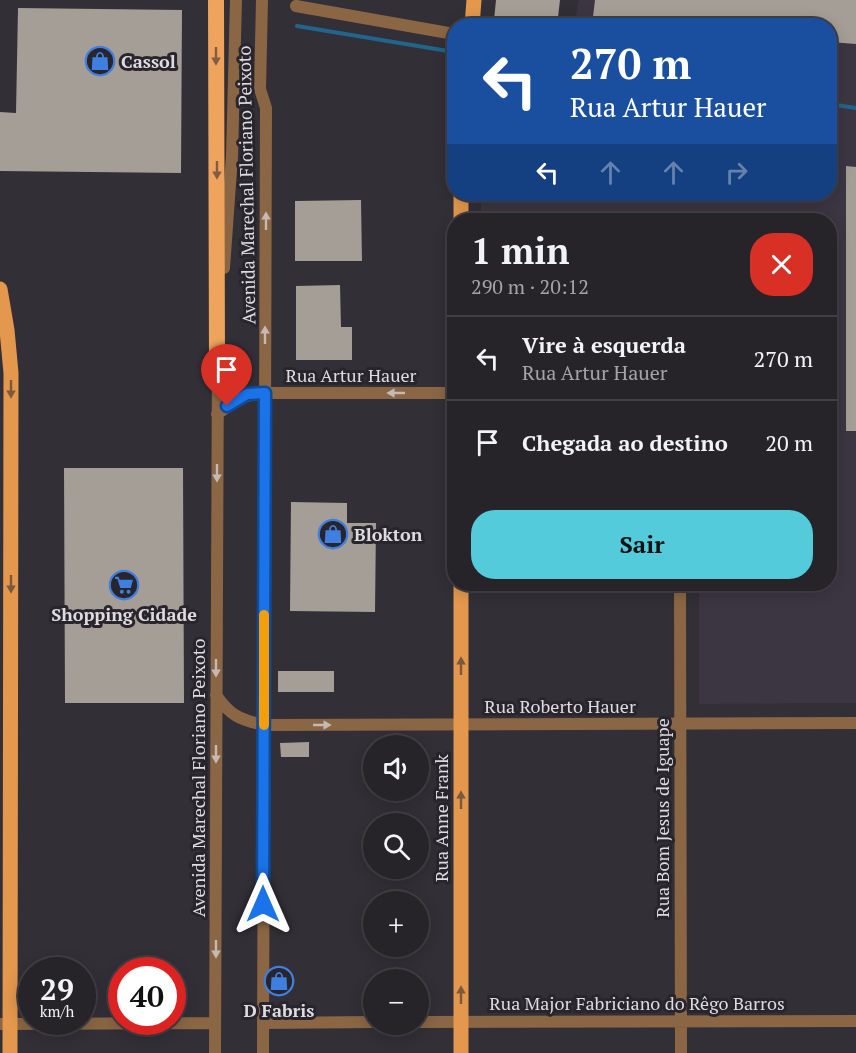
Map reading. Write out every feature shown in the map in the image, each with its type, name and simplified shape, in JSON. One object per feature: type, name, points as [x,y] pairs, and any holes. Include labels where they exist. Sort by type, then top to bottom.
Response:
[{"type":"highway","points":[[216,0],[217,363]]},
{"type":"main road","points":[[473,18],[474,0]]},
{"type":"main road","points":[[0,289],[11,373],[5,509],[5,1024],[10,1053]]},
{"type":"main road","name":"Rua Anne Frank","points":[[461,591],[461,1053]]},
{"type":"street","name":"Avenida Marechal Floriano Peixoto","points":[[215,1053],[217,363],[230,183],[236,0]]},
{"type":"street","name":"Avenida Marechal Floriano Peixoto","points":[[262,0],[260,89],[266,108],[262,1053]]},
{"type":"street","points":[[296,6],[447,33]]},
{"type":"street","points":[[216,112],[235,74]]},
{"type":"street","name":"Rua Artur Hauer","points":[[217,414],[247,394],[447,393]]},
{"type":"street","name":"Rua Bom Jesus de Iguape","points":[[680,591],[681,1053]]},
{"type":"street","name":"Rua Roberto Hauer","points":[[216,695],[232,714],[243,720],[264,725],[856,723]]},
{"type":"street","name":"Rua Major Fabriciano do Rêgo Barros","points":[[429,1022],[856,1021]]},
{"type":"street","points":[[263,1023],[363,1022]]},
{"type":"street","points":[[5,1024],[215,1023]]},
{"type":"shaded area","points":[[579,0],[856,0],[856,703],[699,704],[699,591],[837,591],[837,213],[481,213],[481,201],[837,201],[837,18],[575,18]]},
{"type":"building","points":[[496,0],[560,0],[558,18],[494,18]]},
{"type":"building","points":[[595,0],[856,0],[856,44],[837,43],[837,18],[593,17]]},
{"type":"building","name":"Cassol","points":[[18,8],[182,10],[181,173],[0,171],[0,112],[16,113]]},
{"type":"building","points":[[846,166],[856,167],[856,431],[846,431]]},
{"type":"building","points":[[361,200],[362,261],[295,261],[295,201]]},
{"type":"building","points":[[340,285],[341,327],[352,327],[352,360],[296,360],[296,286]]},
{"type":"building","name":"Shopping Cidade","points":[[64,468],[183,468],[184,703],[65,703]]},
{"type":"building","points":[[291,502],[347,503],[347,523],[376,523],[375,612],[290,611]]},
{"type":"building","points":[[278,671],[334,671],[334,692],[278,692]]},
{"type":"building","points":[[309,742],[309,757],[281,757],[280,743]]},
{"type":"waterway","points":[[297,26],[447,51]]},
{"type":"waterway","points":[[837,105],[856,108]]},
{"type":"slow traffic","points":[[264,615],[264,725]]},
{"type":"place","name":"Cassol","points":[[100,61]]},
{"type":"place","name":"Blokton","points":[[333,534]]},
{"type":"place","name":"Shopping Cidade","points":[[124,585]]},
{"type":"place","name":"D Fabris","points":[[279,981]]},
{"type":"route","points":[[227,406],[247,394],[265,393],[263,904]]}]
